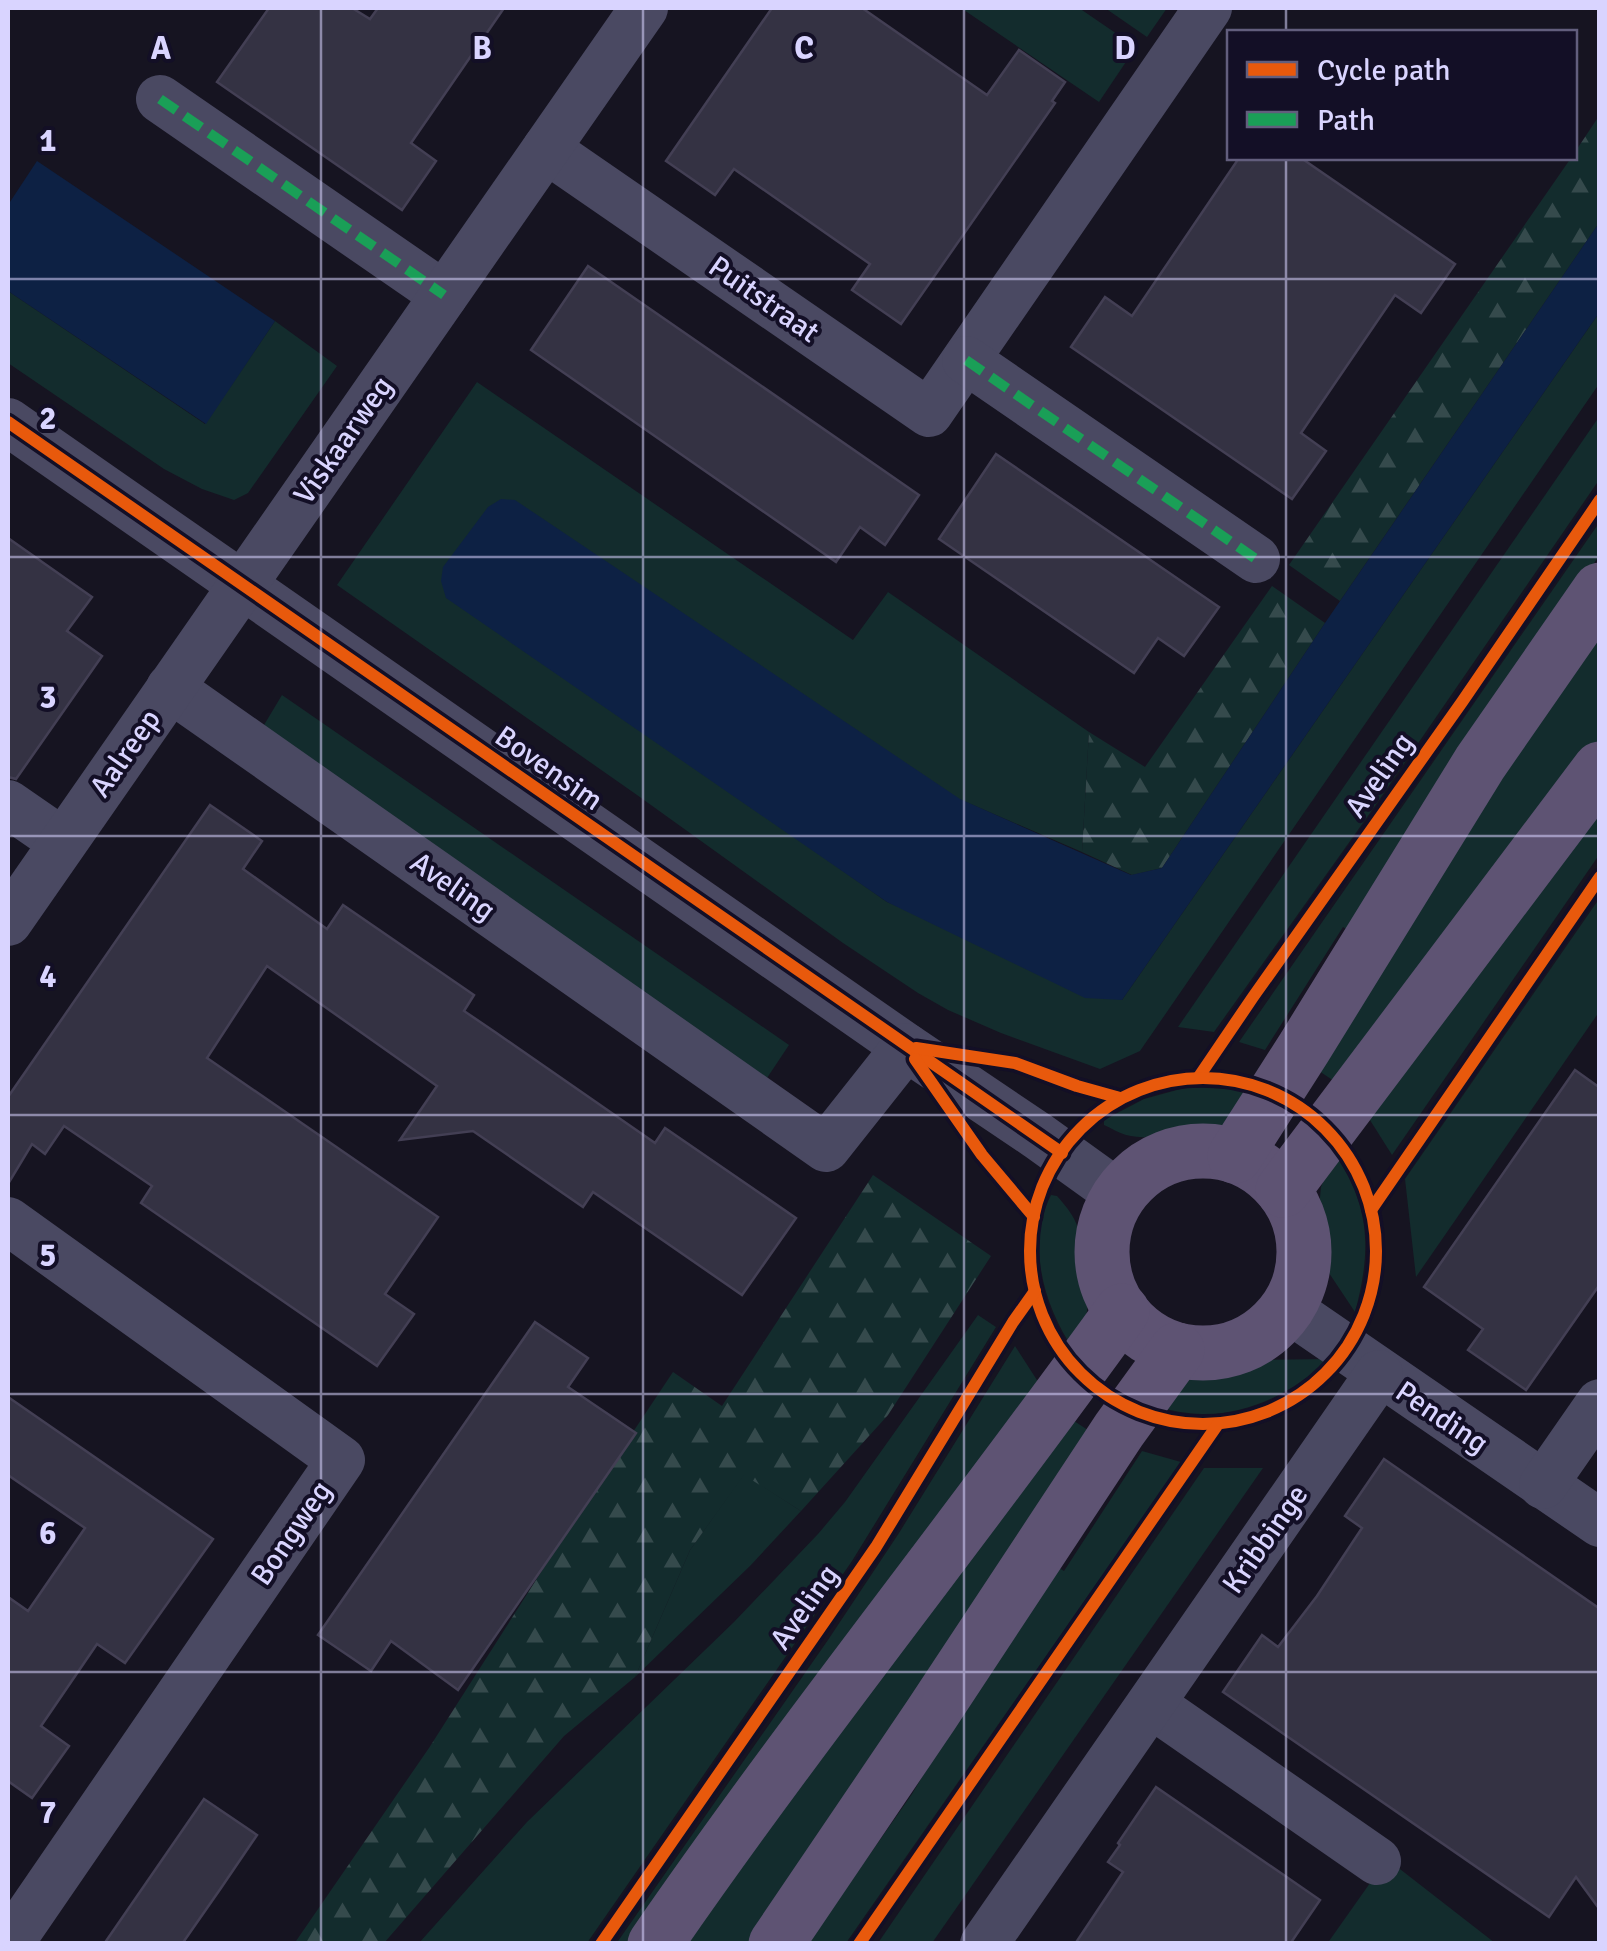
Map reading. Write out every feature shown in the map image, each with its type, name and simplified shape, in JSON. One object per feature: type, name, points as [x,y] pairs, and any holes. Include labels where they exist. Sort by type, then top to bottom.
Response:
[{"type":"main road","points":[[1235,1156],[1480,763],[1600,590]]},
{"type":"main road","points":[[1283,1190],[1600,769]]},
{"type":"main road","points":[[1209,1151],[1235,1156],[1270,1176],[1283,1190],[1296,1212],[1304,1261],[1287,1308],[1257,1337],[1218,1352],[1177,1350],[1146,1335],[1122,1311],[1109,1289],[1103,1240],[1108,1217],[1137,1176],[1159,1161],[1209,1151]]},
{"type":"main road","points":[[655,1944],[1122,1311]]},
{"type":"main road","points":[[776,1944],[1118,1430],[1177,1350]]},
{"type":"street","name":"Viskaarweg","points":[[242,585],[644,8]]},
{"type":"street","name":"Puitstraat","points":[[546,149],[929,413],[1208,8]]},
{"type":"street","points":[[160,99],[444,295]]},
{"type":"street","points":[[966,360],[1256,560]]},
{"type":"street","name":"Bovensim","points":[[8,422],[1120,1195]]},
{"type":"street","name":"Aalreep","points":[[8,922],[242,585]]},
{"type":"street","name":"Aveling","points":[[170,688],[826,1148],[906,1047]]},
{"type":"street","points":[[8,804],[63,842]]},
{"type":"street","name":"Bongweg","points":[[8,1221],[341,1460],[9,1944]]},
{"type":"street","name":"Pending","points":[[1287,1308],[1600,1523]]},
{"type":"street","name":"Kribbinge","points":[[984,1944],[1379,1374]]},
{"type":"street","points":[[1543,1485],[1600,1403]]},
{"type":"street","points":[[1151,1704],[1377,1861]]},
{"type":"green space","points":[[961,8],[1079,8],[1136,47],[1099,102]]},
{"type":"green space","points":[[1105,8],[1167,8],[1147,37]]},
{"type":"green space","points":[[1599,116],[1599,223],[1340,601],[1289,565],[1570,160],[1577,160],[1577,149]]},
{"type":"green space","points":[[8,291],[205,424],[275,321],[337,366],[248,493],[234,500],[164,469],[8,363]]},
{"type":"green space","points":[[1599,313],[1599,384],[1140,1051],[1100,1069],[1001,1033],[918,993],[337,585],[477,382],[853,640],[888,592],[1089,732],[1082,852],[959,799],[759,812],[887,902],[1122,1000]]},
{"type":"green space","points":[[1599,417],[1599,480],[1375,806],[1214,1032],[1178,1027]]},
{"type":"green space","points":[[1599,523],[1599,556],[1502,697],[1360,937],[1343,927],[1265,1050],[1239,1042]]},
{"type":"green space","points":[[1272,586],[1325,623],[1162,868],[1132,875],[1082,852],[1089,732],[1145,767]]},
{"type":"green space","points":[[1599,615],[1599,739],[1340,1085],[1310,1065]]},
{"type":"green space","points":[[282,695],[789,1045],[767,1078],[261,730]]},
{"type":"green space","points":[[1599,797],[1599,855],[1392,1155],[1363,1109]]},
{"type":"green space","points":[[1599,899],[1599,1012],[1416,1277],[1405,1179]]},
{"type":"green space","points":[[1188,1087],[1255,1094],[1232,1121],[1203,1131],[1138,1137],[1104,1125],[1104,1120],[1144,1099]]},
{"type":"green space","points":[[1336,1156],[1356,1194],[1365,1231],[1364,1270],[1355,1312],[1323,1264],[1321,1187],[1332,1157]]},
{"type":"green space","points":[[873,1175],[991,1256],[888,1415],[801,1511],[744,1475],[690,1550],[635,1677],[564,1736],[384,1943],[294,1944],[429,1748],[673,1372],[722,1406]]},
{"type":"green space","points":[[1051,1195],[1057,1196],[1074,1219],[1083,1254],[1087,1311],[1074,1350],[1054,1315],[1042,1275],[1040,1234]]},
{"type":"green space","points":[[978,1315],[996,1327],[852,1561],[587,1943],[419,1943],[527,1822],[734,1622],[818,1534]]},
{"type":"green space","points":[[1015,1346],[1044,1391],[638,1943],[616,1944],[828,1640]]},
{"type":"green space","points":[[1329,1359],[1287,1391],[1237,1410],[1196,1414],[1155,1407],[1185,1376],[1257,1360]]},
{"type":"green space","points":[[1068,1417],[1097,1436],[766,1943],[678,1944]]},
{"type":"green space","points":[[1142,1451],[1181,1462],[846,1943],[807,1944],[912,1794],[1049,1562],[1064,1571]]},
{"type":"green space","points":[[1204,1468],[1263,1468],[932,1943],[878,1943]]},
{"type":"green space","points":[[744,1474],[801,1511],[635,1677],[690,1550]]},
{"type":"green space","points":[[1387,1859],[1495,1943],[1327,1944]]},
{"type":"water","points":[[37,161],[275,321],[206,424],[8,291],[8,205]]},
{"type":"water","points":[[1599,223],[1599,313],[1122,1000],[1085,998],[887,902],[446,598],[441,581],[443,567],[488,507],[501,499],[515,500],[960,799],[1131,875],[1162,868]]},
{"type":"building","points":[[269,8],[352,8],[370,19],[378,8],[504,8],[411,143],[436,161],[402,210],[217,82]]},
{"type":"building","points":[[772,8],[862,8],[987,95],[1019,50],[1065,82],[1052,101],[1055,103],[901,324],[852,290],[870,264],[734,169],[715,195],[666,161]]},
{"type":"building","points":[[1238,160],[1304,160],[1455,264],[1421,313],[1395,295],[1301,433],[1326,451],[1292,499],[1071,347],[1105,297],[1132,316]]},
{"type":"building","points":[[588,266],[919,495],[885,545],[860,527],[836,562],[531,350]]},
{"type":"building","points":[[996,454],[1219,607],[1184,656],[1158,638],[1134,673],[939,539]]},
{"type":"building","points":[[8,538],[92,597],[67,631],[102,656],[16,779],[8,777]]},
{"type":"building","points":[[210,805],[262,841],[243,869],[327,929],[343,905],[474,995],[464,1011],[655,1143],[665,1128],[796,1218],[742,1295],[593,1192],[583,1207],[473,1131],[400,1140],[437,1086],[267,966],[207,1058],[438,1217],[385,1294],[414,1314],[377,1366],[141,1203],[152,1186],[64,1126],[45,1154],[32,1144],[8,1184],[8,1097]]},
{"type":"building","points":[[1575,1070],[1600,1088],[1600,1284],[1526,1390],[1468,1350],[1483,1329],[1424,1287]]},
{"type":"building","points":[[535,1322],[588,1358],[568,1387],[636,1433],[458,1690],[391,1641],[371,1671],[318,1635]]},
{"type":"building","points":[[8,1397],[213,1539],[125,1663],[97,1644],[41,1726],[69,1746],[32,1798],[8,1781],[8,1597],[28,1611],[85,1528],[8,1475]]},
{"type":"building","points":[[1384,1459],[1600,1609],[1600,1910],[1576,1877],[1549,1917],[1223,1692],[1262,1635],[1278,1647],[1317,1596],[1362,1528],[1345,1516]]},
{"type":"building","points":[[1156,1787],[1320,1900],[1290,1944],[1075,1944],[1123,1872],[1108,1862]]},
{"type":"building","points":[[204,1799],[257,1835],[221,1888],[182,1944],[104,1944]]},
{"type":"marked path","points":[[160,99],[444,295]]},
{"type":"marked path","points":[[966,360],[1256,559]]},
{"type":"cycle path","points":[[8,422],[1062,1153]]},
{"type":"cycle path","points":[[1198,1078],[1600,500]]},
{"type":"cycle path","points":[[1371,1210],[1600,877]]},
{"type":"cycle path","points":[[916,1048],[1015,1063],[1120,1098]]},
{"type":"cycle path","points":[[915,1059],[982,1155],[1034,1217]]},
{"type":"cycle path","points":[[1203,1078],[1237,1082],[1269,1092],[1299,1108],[1325,1129],[1346,1155],[1362,1185],[1372,1217],[1376,1251],[1372,1285],[1362,1317],[1346,1347],[1325,1373],[1299,1394],[1269,1410],[1237,1420],[1203,1424],[1169,1420],[1137,1410],[1107,1394],[1081,1373],[1060,1347],[1044,1317],[1034,1285],[1030,1251],[1034,1217],[1044,1185],[1060,1155],[1081,1129],[1107,1108],[1137,1092],[1169,1082],[1203,1078]]},
{"type":"cycle path","points":[[601,1944],[876,1547],[1035,1291]]},
{"type":"cycle path","points":[[859,1944],[1218,1424]]}]
